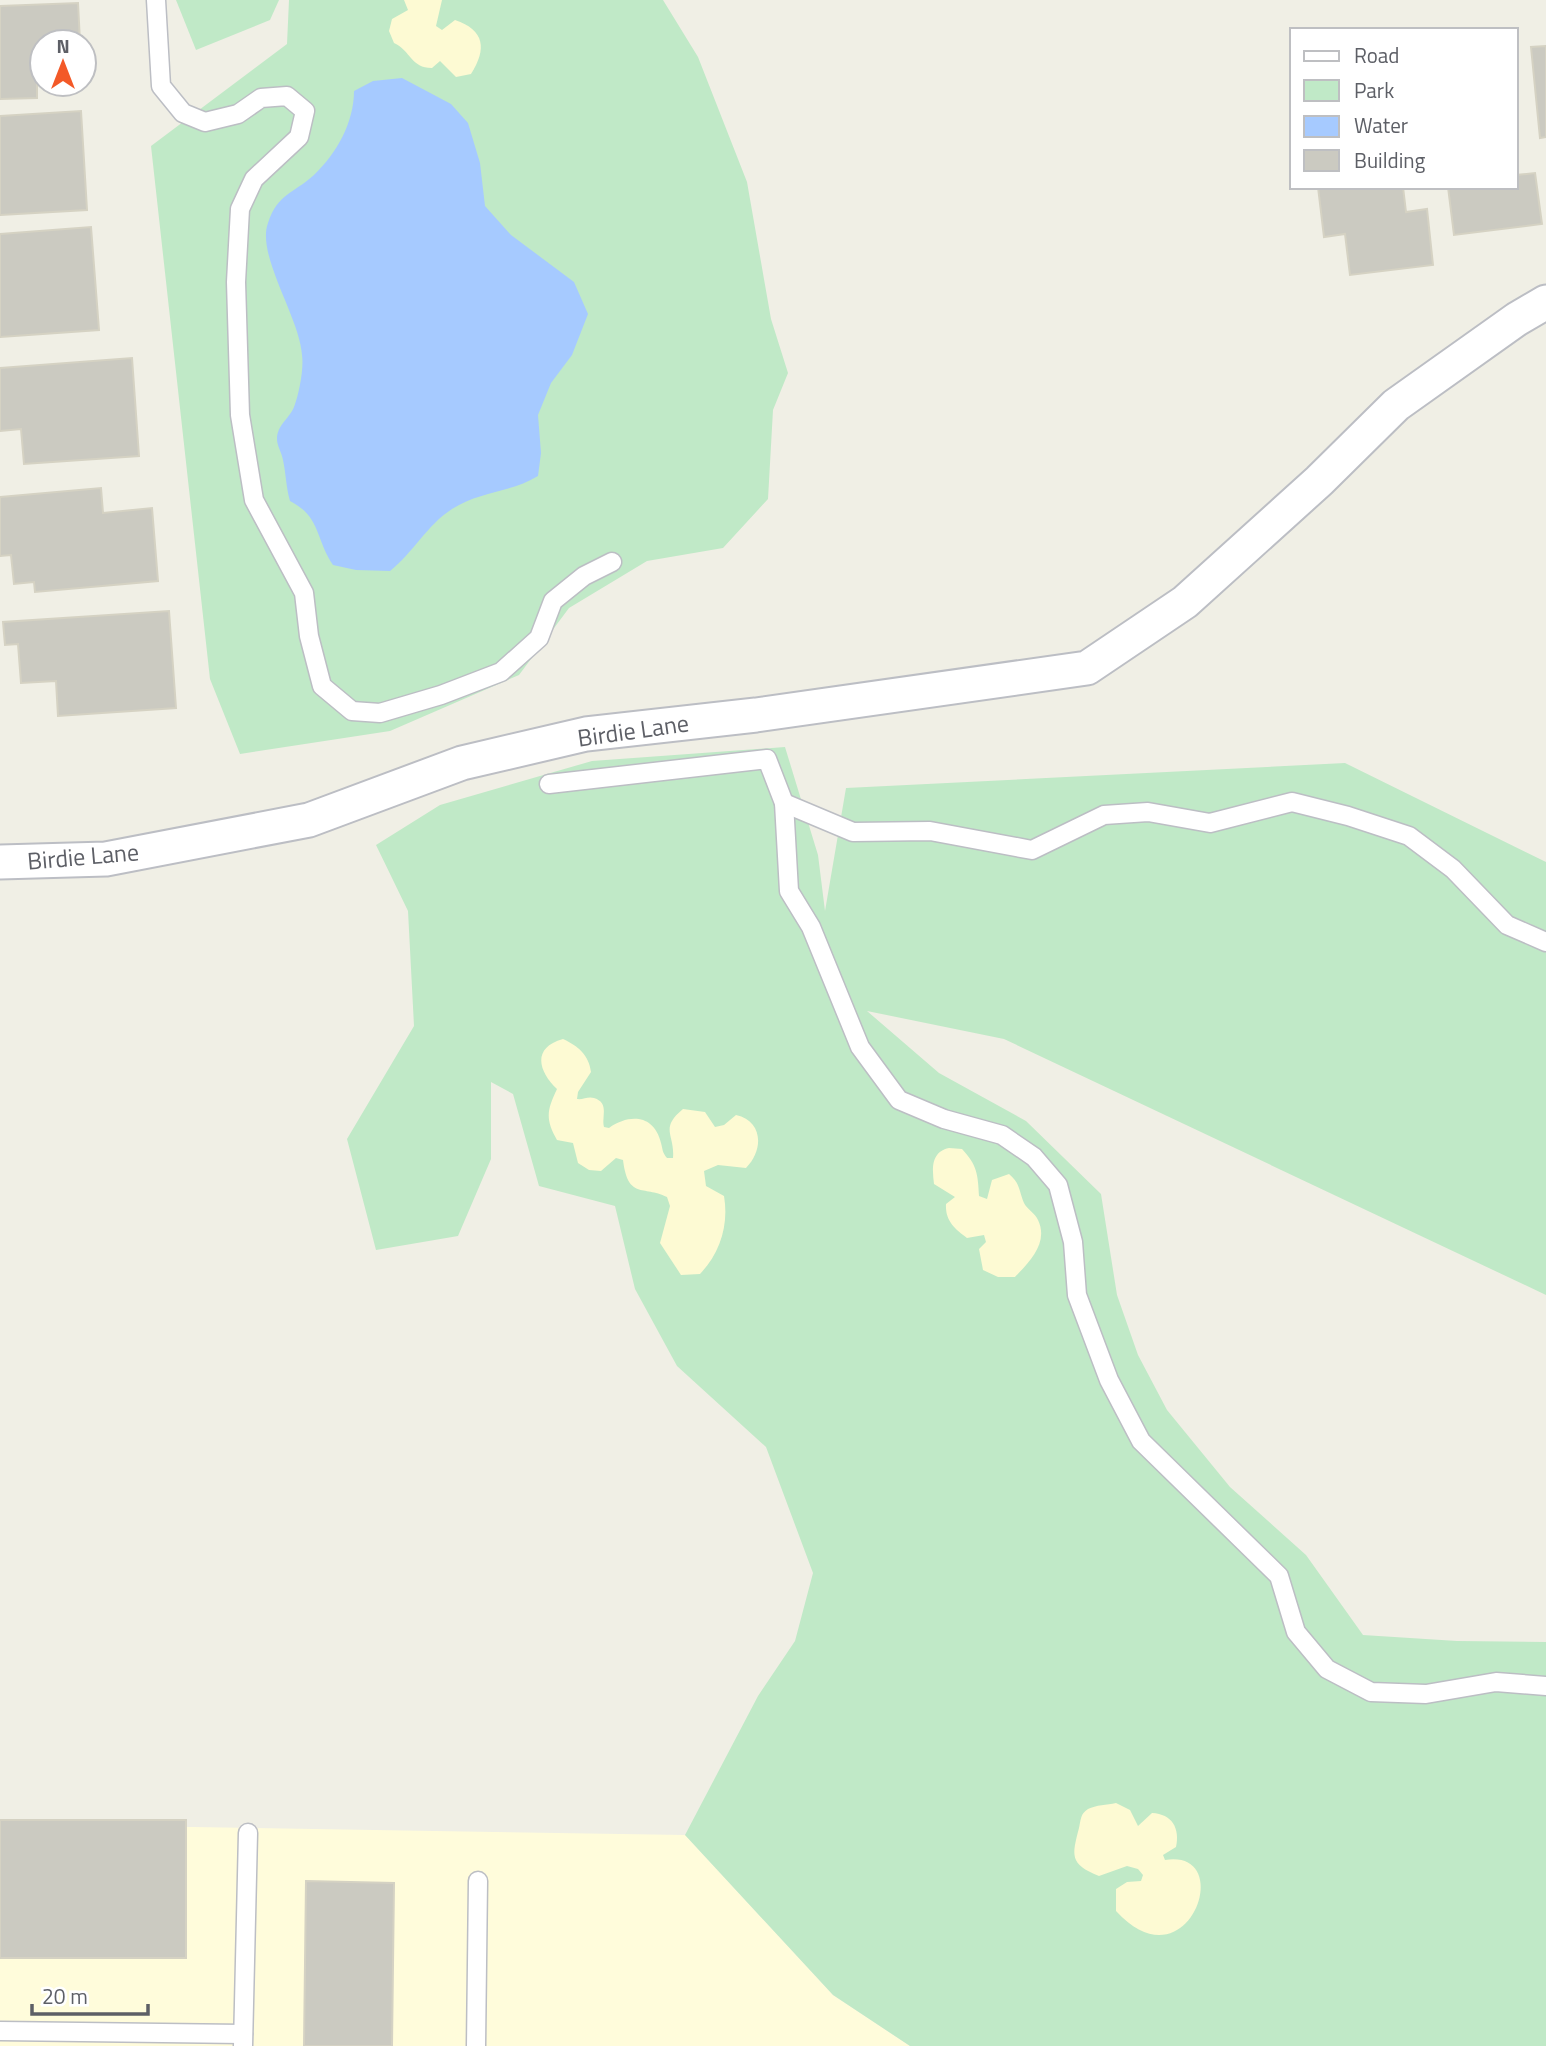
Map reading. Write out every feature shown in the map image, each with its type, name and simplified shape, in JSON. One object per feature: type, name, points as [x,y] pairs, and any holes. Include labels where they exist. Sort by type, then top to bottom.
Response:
[{"type":"street","name":"Birdie Lane","points":[[0,862],[106,859],[309,820],[462,763],[586,734],[770,713],[1087,668],[1185,603],[1319,481],[1396,405],[1517,319],[1546,302]]},
{"type":"lane","points":[[156,0],[162,86],[183,113],[205,121],[238,114],[261,99],[287,96],[305,111],[299,137],[254,178],[240,209],[236,295],[240,415],[254,500],[304,593],[309,636],[322,686],[352,711],[380,713],[441,695],[501,672],[540,638],[553,601],[584,576],[612,562]]},
{"type":"lane","points":[[549,784],[767,759],[784,803],[789,891],[811,927],[860,1047],[899,1100],[944,1119],[1002,1135],[1034,1157],[1058,1185],[1073,1242],[1077,1295],[1110,1380],[1141,1441],[1279,1576],[1296,1632],[1327,1669],[1371,1692],[1426,1694],[1496,1682],[1546,1686]]},
{"type":"lane","points":[[784,803],[853,832],[930,831],[1032,850],[1104,815],[1148,813],[1210,823],[1292,802],[1348,816],[1409,836],[1453,870],[1507,925],[1546,942]]},
{"type":"lane","points":[[0,2031],[243,2040],[248,1833]]},
{"type":"lane","points":[[476,2046],[478,1881]]},
{"type":"shaded area","points":[[0,1824],[685,1835],[833,1995],[910,2046],[0,2046]]},
{"type":"green space","points":[[176,0],[279,0],[270,20],[196,50]]},
{"type":"green space","points":[[289,0],[663,0],[698,57],[747,182],[771,319],[788,373],[773,410],[768,499],[723,548],[647,561],[569,608],[519,675],[390,731],[240,754],[210,679],[151,146],[287,44]]},
{"type":"green space","points":[[785,747],[818,855],[825,911],[846,788],[1345,763],[1546,862],[1546,1295],[1004,1039],[867,1011],[939,1073],[1026,1121],[1101,1194],[1117,1295],[1138,1355],[1167,1410],[1230,1487],[1306,1555],[1363,1635],[1457,1641],[1546,1642],[1546,2046],[910,2046],[833,1995],[685,1835],[758,1696],[795,1641],[813,1573],[766,1447],[677,1366],[635,1289],[615,1206],[539,1186],[513,1094],[491,1082],[491,1159],[458,1236],[376,1250],[347,1139],[414,1026],[408,911],[376,845],[440,805],[592,761]]},
{"type":"sand","points":[[404,0],[442,0],[436,26],[442,30],[455,20],[472,29],[480,41],[481,49],[471,74],[456,77],[440,61],[432,68],[420,65],[394,43],[389,31],[392,19],[408,10]]},
{"type":"sand","points":[[563,1039],[582,1052],[590,1066],[591,1072],[578,1092],[577,1099],[592,1098],[602,1103],[604,1127],[609,1128],[632,1119],[647,1122],[658,1133],[667,1158],[673,1158],[670,1127],[683,1109],[705,1112],[715,1127],[724,1125],[736,1115],[745,1118],[756,1130],[756,1153],[746,1168],[718,1165],[704,1171],[706,1186],[724,1196],[725,1217],[718,1248],[700,1274],[681,1275],[660,1243],[670,1206],[667,1197],[633,1186],[625,1173],[623,1160],[616,1158],[601,1171],[589,1170],[578,1163],[573,1143],[557,1140],[549,1115],[557,1089],[546,1075],[541,1061],[546,1048]]},
{"type":"sand","points":[[949,1148],[962,1149],[971,1160],[977,1176],[979,1196],[987,1199],[992,1180],[1009,1174],[1017,1184],[1025,1205],[1038,1220],[1041,1236],[1036,1252],[1015,1277],[998,1277],[983,1270],[979,1249],[986,1242],[984,1235],[967,1238],[949,1220],[946,1204],[955,1197],[934,1184],[933,1172],[936,1157]]},
{"type":"sand","points":[[1116,1803],[1130,1810],[1138,1826],[1152,1813],[1169,1819],[1175,1828],[1177,1840],[1176,1847],[1163,1855],[1165,1860],[1187,1862],[1198,1874],[1201,1892],[1195,1911],[1182,1926],[1164,1935],[1142,1931],[1116,1911],[1116,1889],[1127,1882],[1141,1881],[1143,1875],[1138,1869],[1127,1866],[1099,1876],[1082,1867],[1075,1858],[1081,1817],[1088,1809]]},
{"type":"water","points":[[402,78],[451,104],[468,123],[480,163],[485,206],[511,235],[574,282],[588,314],[572,355],[551,383],[538,415],[541,453],[538,476],[452,509],[435,523],[390,571],[356,570],[333,565],[312,521],[300,507],[290,501],[277,439],[279,430],[296,402],[302,374],[302,355],[294,323],[273,269],[266,236],[268,223],[276,206],[314,175],[337,147],[351,114],[354,91],[373,81]]},
{"type":"building","points":[[78,3],[79,28],[28,28],[28,98],[37,98],[0,99],[0,6]]},
{"type":"building","points":[[1546,46],[1546,137],[1540,138],[1531,47]]},
{"type":"building","points":[[81,111],[87,210],[0,215],[0,116]]},
{"type":"building","points":[[1535,173],[1542,224],[1454,235],[1448,189],[1518,189],[1518,175]]},
{"type":"building","points":[[1318,189],[1403,189],[1406,212],[1427,209],[1433,265],[1350,275],[1345,234],[1324,237]]},
{"type":"building","points":[[91,227],[99,330],[0,337],[0,234]]},
{"type":"building","points":[[132,358],[139,456],[24,464],[21,429],[0,431],[0,368]]},
{"type":"building","points":[[101,488],[103,513],[152,508],[158,581],[35,592],[34,582],[14,584],[11,555],[0,556],[0,497]]},
{"type":"building","points":[[169,611],[176,708],[58,716],[56,681],[21,683],[18,644],[5,645],[3,622]]},
{"type":"building","points":[[0,1820],[186,1820],[186,1958],[0,1958]]},
{"type":"building","points":[[306,1881],[394,1883],[392,2046],[304,2046]]}]
